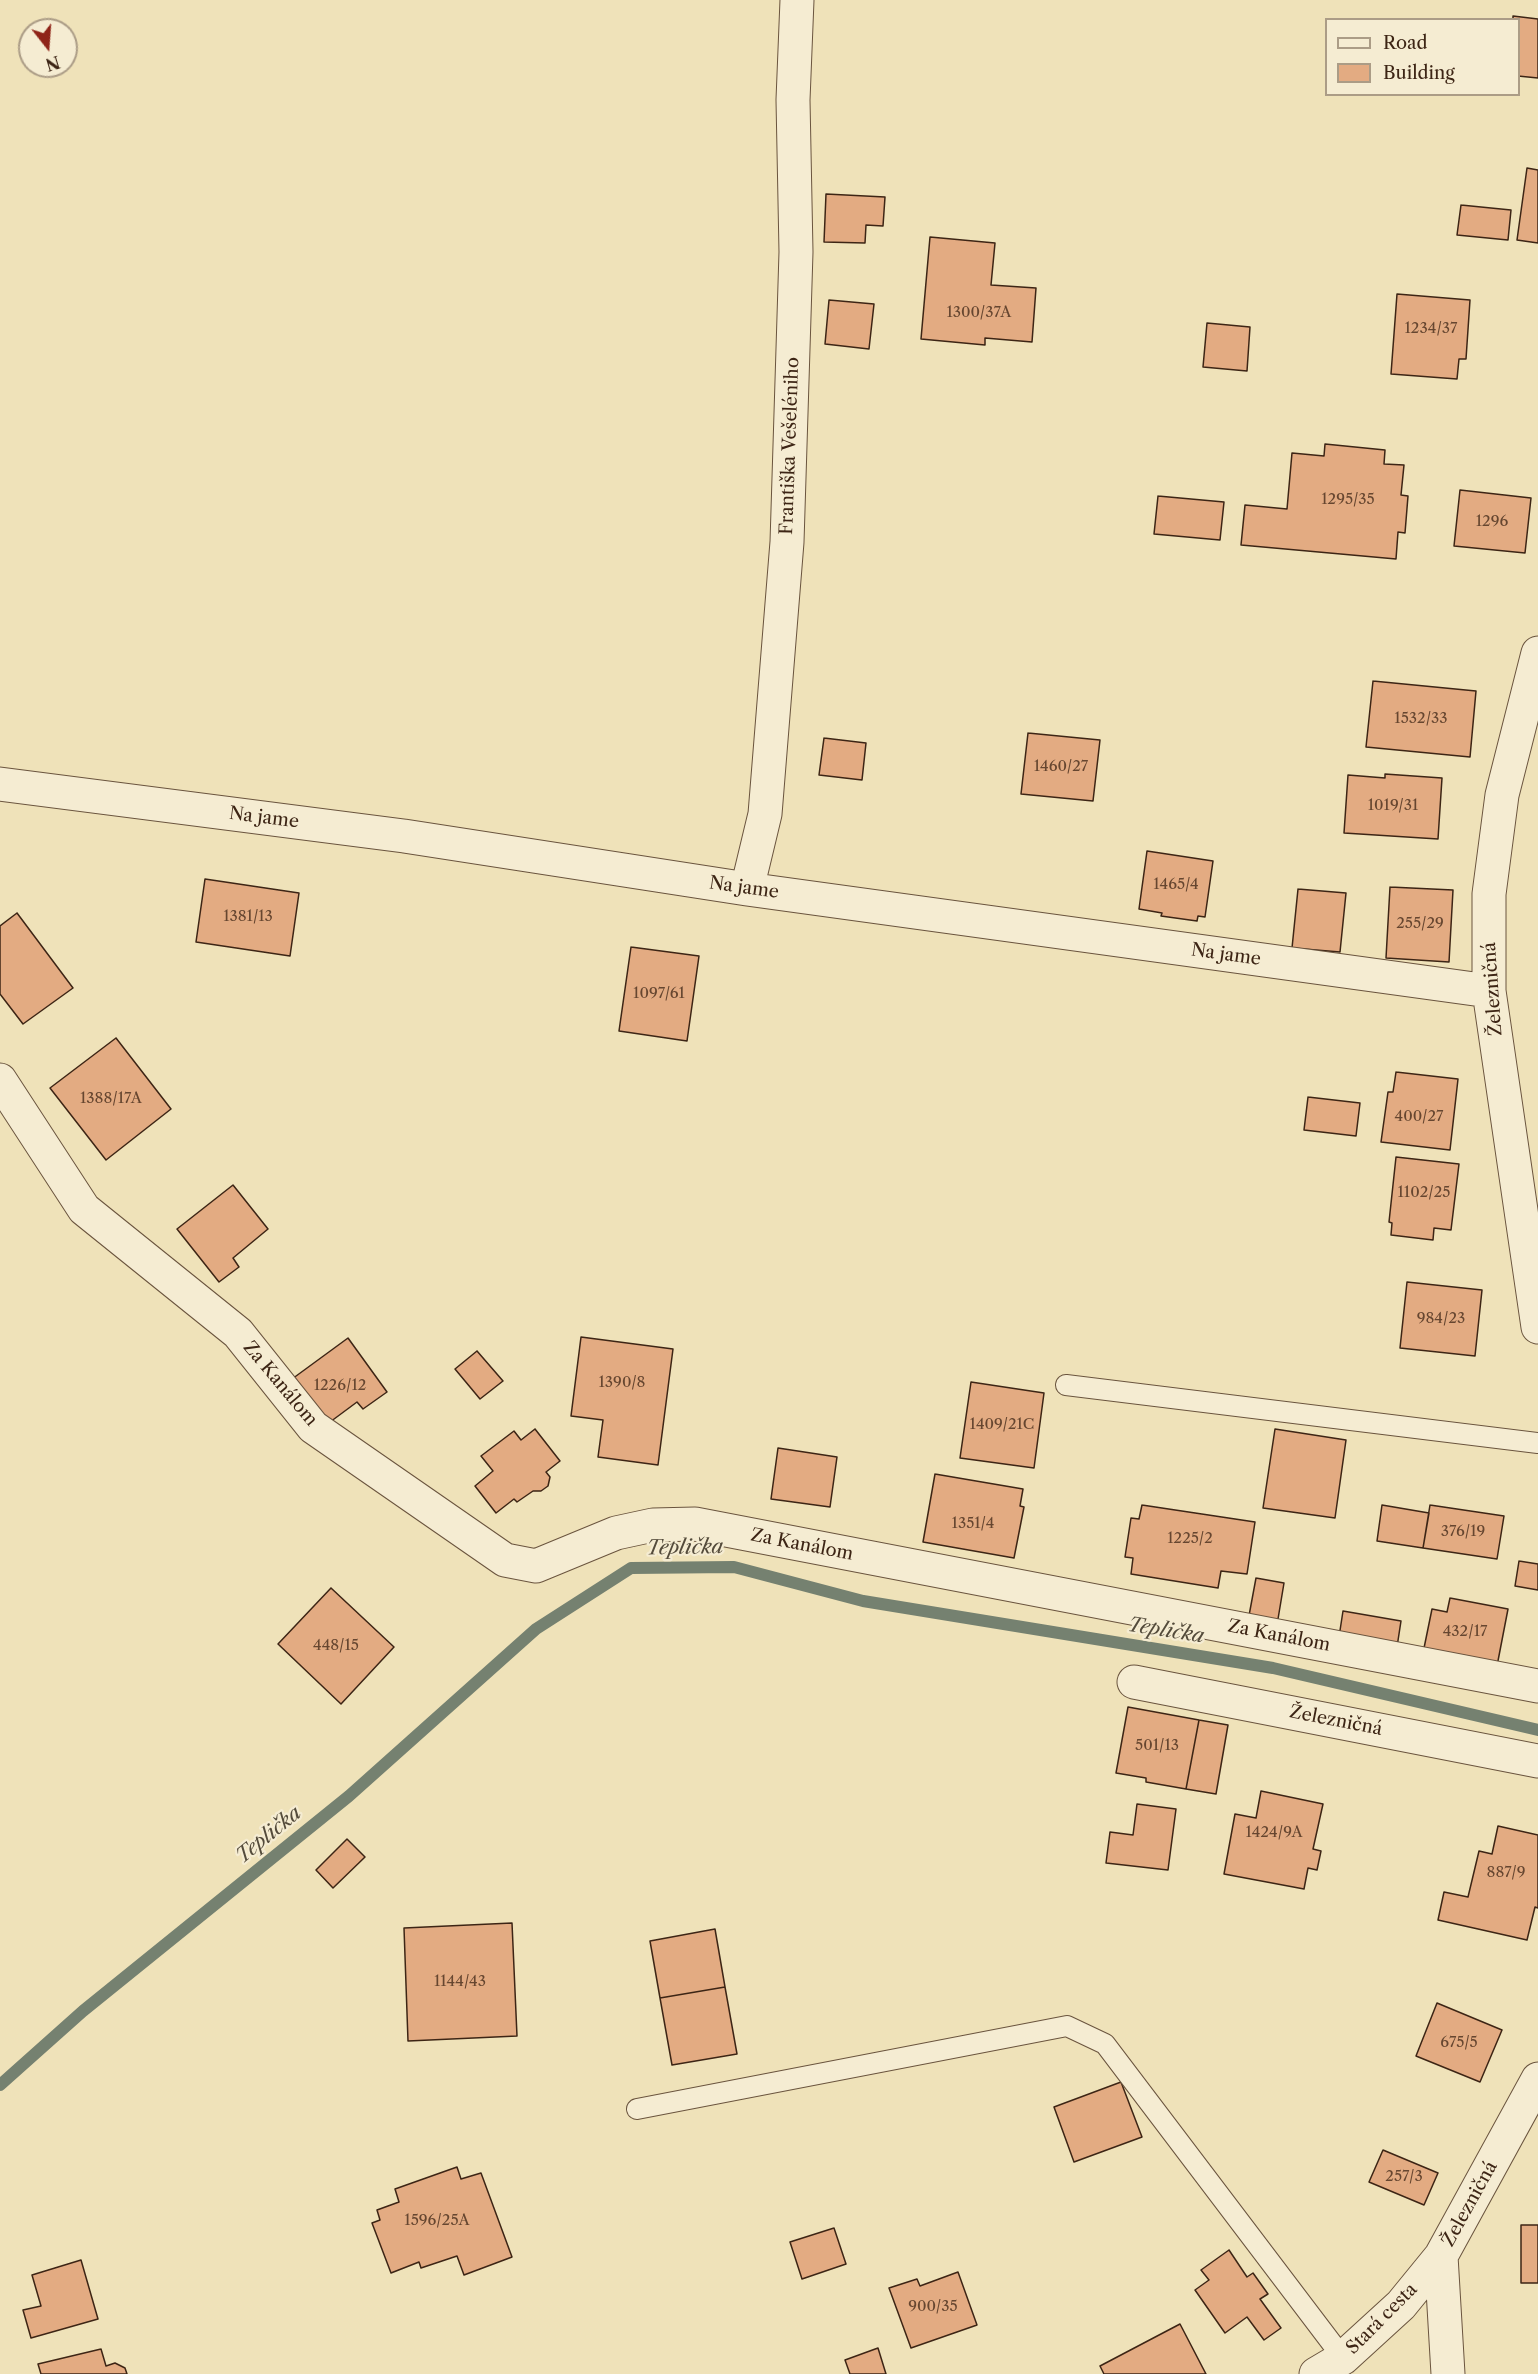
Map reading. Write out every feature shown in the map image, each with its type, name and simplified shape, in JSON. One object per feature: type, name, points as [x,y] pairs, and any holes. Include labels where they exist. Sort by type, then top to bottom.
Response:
[{"type":"street","name":"Františka Vešeléniho","points":[[747,889],[765,814],[787,542],[796,252],[792,100],[797,0]]},
{"type":"street","name":"Železničná","points":[[1538,653],[1502,795],[1489,894],[1489,992],[1538,1328]]},
{"type":"street","name":"Na jame","points":[[0,784],[404,836],[747,889],[1489,992]]},
{"type":"street","name":"Za Kanálom","points":[[0,1080],[84,1209],[238,1333],[313,1427],[505,1560],[536,1566],[616,1533],[653,1525],[695,1524],[1538,1686]]},
{"type":"street","name":"Železničná","points":[[1134,1682],[1538,1761]]},
{"type":"street","name":"Železničná","points":[[1448,2374],[1441,2256],[1538,2079]]},
{"type":"street","name":"Stará cesta","points":[[1330,2366],[1401,2305],[1441,2256]]},
{"type":"lane","points":[[1066,1385],[1538,1443]]},
{"type":"lane","points":[[637,2109],[1067,2026],[1104,2044],[1330,2366]]},
{"type":"building","points":[[1513,16],[1538,19],[1538,78],[1520,76],[1520,18],[1513,18]]},
{"type":"building","points":[[1527,168],[1538,170],[1538,243],[1517,240]]},
{"type":"building","points":[[826,194],[885,197],[883,226],[866,225],[865,243],[824,242]]},
{"type":"building","points":[[1461,205],[1511,210],[1508,240],[1457,235]]},
{"type":"building","points":[[930,237],[995,243],[991,285],[1036,288],[1032,342],[985,338],[985,345],[921,339]]},
{"type":"building","points":[[1397,294],[1470,300],[1466,359],[1459,359],[1457,379],[1391,374]]},
{"type":"building","points":[[829,300],[874,304],[869,349],[825,344]]},
{"type":"building","points":[[1207,323],[1250,327],[1247,371],[1203,367]]},
{"type":"building","points":[[1325,444],[1385,450],[1384,464],[1404,465],[1401,495],[1408,496],[1405,533],[1398,532],[1396,559],[1241,545],[1245,505],[1287,509],[1292,453],[1324,456]]},
{"type":"building","points":[[1460,490],[1531,498],[1525,553],[1454,546]]},
{"type":"building","points":[[1158,496],[1224,502],[1220,540],[1154,534]]},
{"type":"building","points":[[1373,681],[1476,691],[1470,757],[1366,747]]},
{"type":"building","points":[[1028,733],[1100,740],[1093,801],[1021,794]]},
{"type":"building","points":[[824,738],[866,743],[862,780],[819,775]]},
{"type":"building","points":[[1385,774],[1442,778],[1438,839],[1344,833],[1348,775],[1385,778]]},
{"type":"building","points":[[1147,851],[1213,861],[1205,917],[1198,916],[1197,921],[1161,916],[1162,913],[1139,909]]},
{"type":"building","points":[[205,879],[299,893],[290,956],[196,942]]},
{"type":"building","points":[[1390,887],[1453,890],[1449,962],[1386,958]]},
{"type":"building","points":[[1298,889],[1346,893],[1340,952],[1292,948]]},
{"type":"building","points":[[17,913],[73,988],[23,1024],[0,994],[0,926]]},
{"type":"building","points":[[631,947],[699,956],[687,1041],[619,1031]]},
{"type":"building","points":[[116,1038],[171,1109],[106,1160],[50,1088]]},
{"type":"building","points":[[1396,1072],[1458,1079],[1450,1150],[1381,1142],[1388,1092],[1393,1092]]},
{"type":"building","points":[[1308,1097],[1360,1103],[1356,1136],[1304,1130]]},
{"type":"building","points":[[1396,1157],[1459,1164],[1451,1230],[1434,1228],[1433,1240],[1391,1235],[1392,1223],[1389,1222]]},
{"type":"building","points":[[233,1185],[268,1229],[233,1258],[239,1267],[219,1282],[177,1229]]},
{"type":"building","points":[[1407,1282],[1482,1290],[1475,1356],[1400,1348]]},
{"type":"building","points":[[581,1337],[673,1349],[658,1465],[598,1457],[603,1420],[571,1416]]},
{"type":"building","points":[[348,1338],[387,1392],[363,1409],[357,1402],[326,1425],[292,1379]]},
{"type":"building","points":[[477,1351],[503,1381],[480,1399],[455,1369]]},
{"type":"building","points":[[971,1382],[1044,1393],[1034,1468],[960,1458]]},
{"type":"building","points":[[535,1429],[560,1461],[546,1472],[550,1477],[548,1486],[541,1491],[533,1491],[517,1502],[514,1499],[496,1513],[475,1486],[493,1471],[481,1456],[514,1431],[521,1440]]},
{"type":"building","points":[[1275,1429],[1346,1440],[1335,1518],[1263,1508]]},
{"type":"building","points":[[778,1448],[837,1457],[830,1507],[771,1499]]},
{"type":"building","points":[[935,1474],[1023,1489],[1020,1506],[1024,1507],[1014,1558],[923,1542]]},
{"type":"building","points":[[1142,1505],[1255,1522],[1247,1574],[1221,1571],[1218,1588],[1131,1574],[1133,1558],[1125,1557],[1131,1518],[1139,1519]]},
{"type":"building","points":[[1382,1505],[1429,1513],[1423,1548],[1377,1541]]},
{"type":"building","points":[[1430,1505],[1504,1516],[1497,1559],[1423,1548]]},
{"type":"building","points":[[1519,1561],[1538,1564],[1538,1590],[1515,1586]]},
{"type":"building","points":[[1256,1578],[1284,1583],[1277,1625],[1248,1621]]},
{"type":"building","points":[[331,1588],[394,1647],[341,1704],[278,1644]]},
{"type":"building","points":[[1450,1598],[1508,1609],[1497,1666],[1423,1653],[1432,1609],[1447,1612]]},
{"type":"building","points":[[1343,1611],[1401,1621],[1397,1647],[1339,1637]]},
{"type":"building","points":[[1128,1707],[1199,1720],[1186,1789],[1146,1782],[1146,1778],[1116,1773]]},
{"type":"building","points":[[1199,1720],[1228,1725],[1216,1794],[1186,1789]]},
{"type":"building","points":[[1261,1791],[1323,1804],[1313,1849],[1321,1851],[1317,1870],[1308,1868],[1304,1889],[1224,1874],[1235,1814],[1256,1818]]},
{"type":"building","points":[[1137,1804],[1176,1809],[1168,1870],[1106,1863],[1110,1832],[1133,1835]]},
{"type":"building","points":[[1498,1826],[1538,1835],[1538,1908],[1535,1907],[1527,1940],[1438,1920],[1444,1892],[1468,1897],[1479,1851],[1492,1854]]},
{"type":"building","points":[[347,1839],[365,1857],[333,1888],[316,1870]]},
{"type":"building","points":[[512,1923],[517,2036],[408,2041],[404,1928]]},
{"type":"building","points":[[715,1929],[725,1987],[660,1998],[650,1941]]},
{"type":"building","points":[[725,1987],[737,2054],[672,2065],[660,1998]]},
{"type":"building","points":[[1437,2003],[1502,2030],[1480,2082],[1416,2056]]},
{"type":"building","points":[[1121,2082],[1142,2137],[1074,2162],[1054,2107]]},
{"type":"building","points":[[1383,2150],[1438,2173],[1424,2205],[1369,2182]]},
{"type":"building","points":[[457,2167],[461,2179],[481,2173],[512,2257],[464,2275],[457,2256],[421,2268],[419,2262],[391,2273],[372,2223],[380,2220],[377,2210],[399,2202],[395,2189]]},
{"type":"building","points":[[1521,2225],[1538,2225],[1538,2283],[1521,2283]]},
{"type":"building","points":[[834,2228],[846,2264],[802,2279],[790,2242]]},
{"type":"building","points":[[1229,2250],[1247,2277],[1253,2273],[1268,2294],[1260,2299],[1281,2328],[1264,2340],[1247,2317],[1225,2333],[1195,2290],[1209,2280],[1201,2270]]},
{"type":"building","points":[[81,2260],[98,2319],[31,2338],[23,2310],[41,2306],[32,2275]]},
{"type":"building","points":[[958,2272],[977,2325],[911,2348],[889,2288],[917,2279],[920,2286]]},
{"type":"building","points":[[1180,2324],[1206,2374],[1104,2374],[1100,2366]]},
{"type":"building","points":[[878,2348],[886,2374],[850,2374],[845,2360]]},
{"type":"building","points":[[101,2349],[106,2366],[115,2363],[125,2368],[127,2374],[41,2374],[38,2364]]},
{"type":"waterway","name":"Teplička","points":[[0,2085],[83,2011],[349,1796],[536,1629],[631,1568],[734,1567],[863,1601],[1273,1668],[1538,1730]]}]
